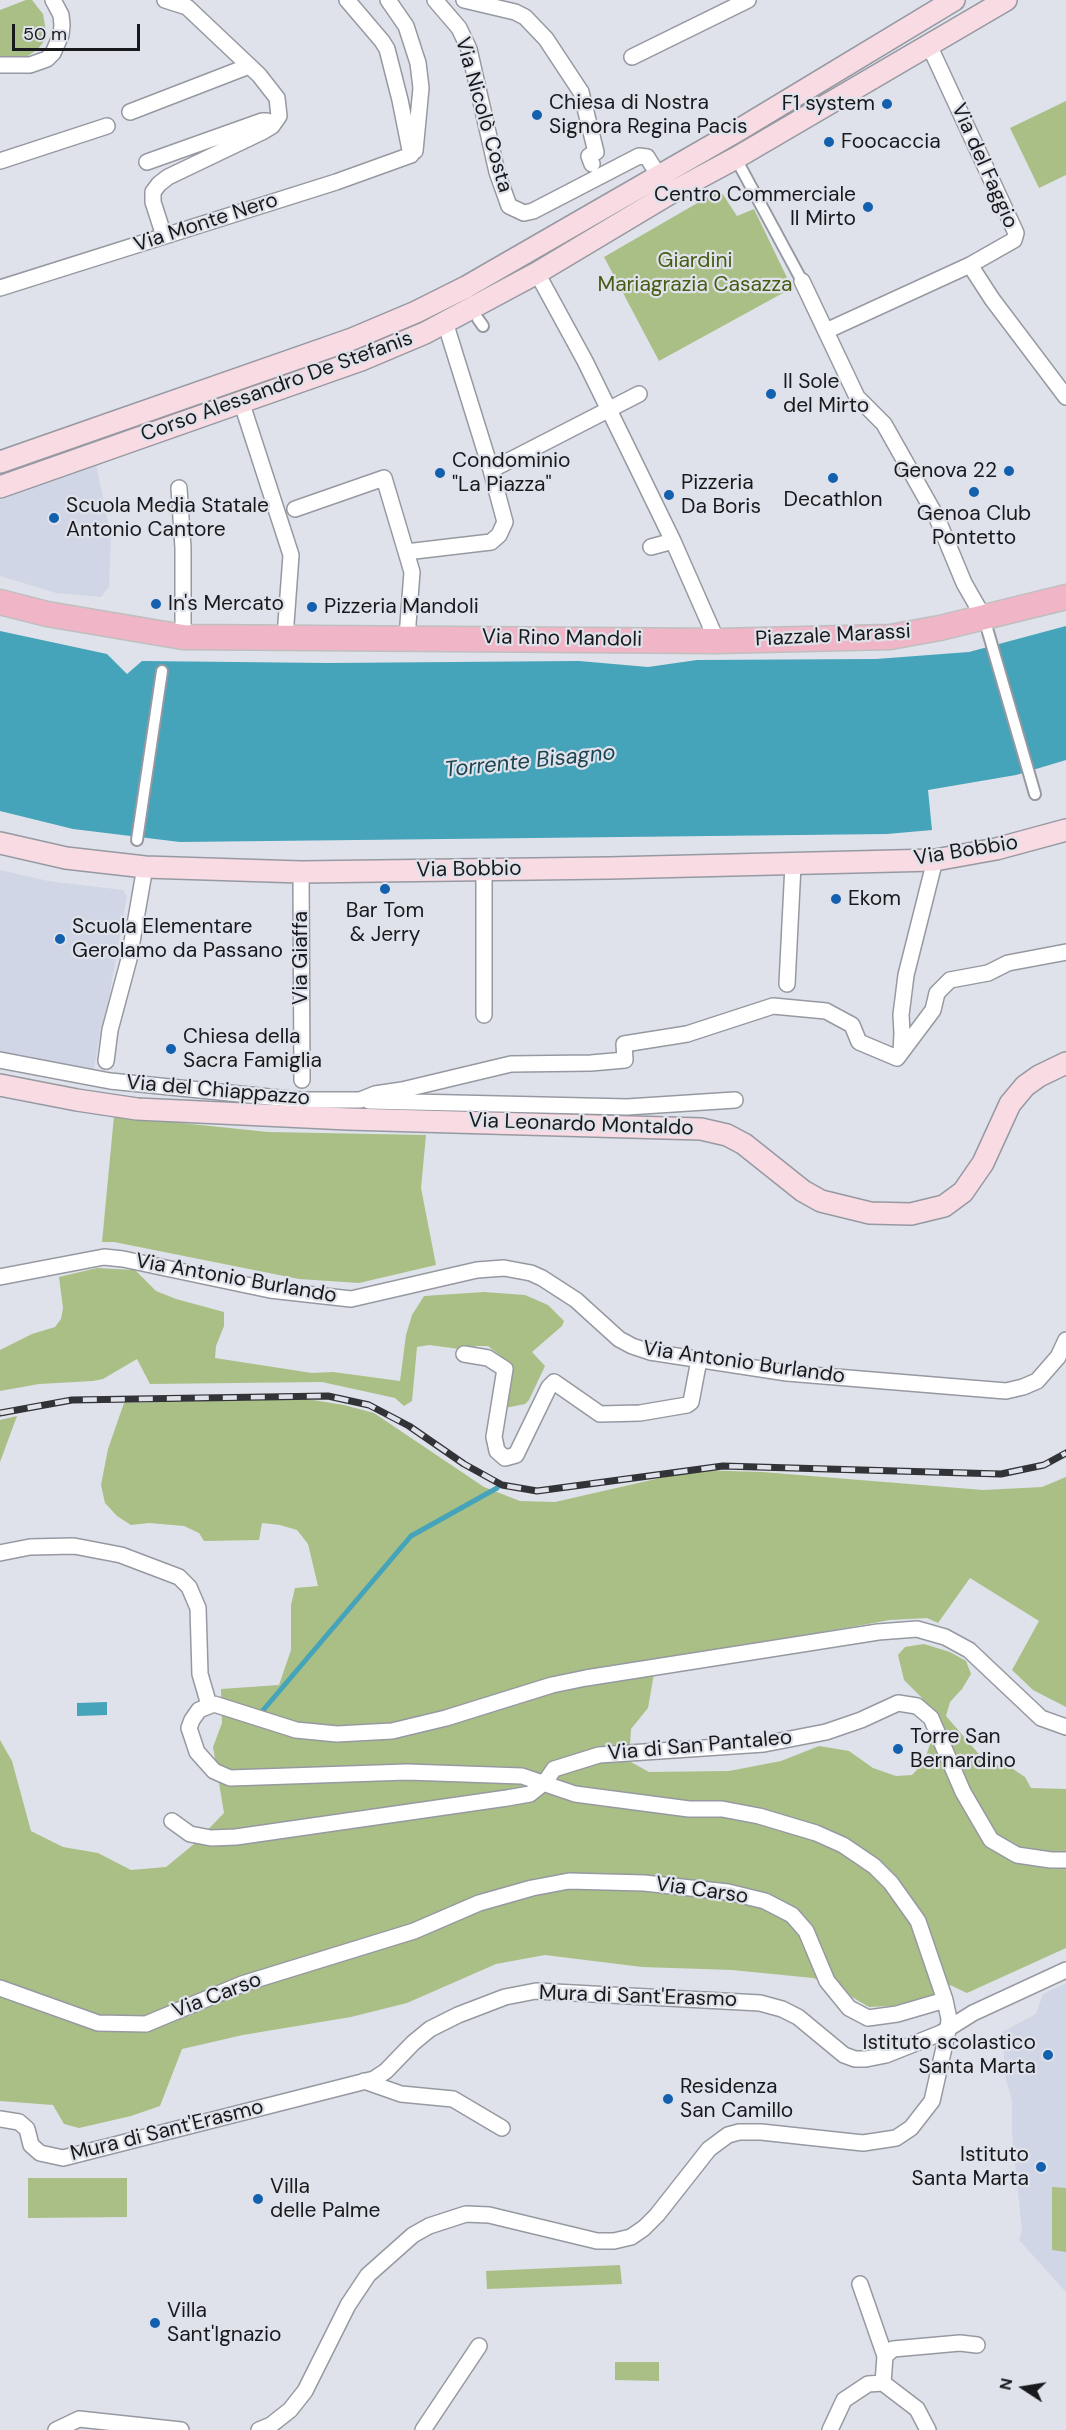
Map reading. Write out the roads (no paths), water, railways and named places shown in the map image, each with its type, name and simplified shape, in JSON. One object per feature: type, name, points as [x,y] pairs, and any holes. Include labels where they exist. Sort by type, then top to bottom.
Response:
[{"type":"main road","name":"Corso Alessandro De Stefanis","points":[[0,487],[361,360],[446,322],[537,273],[664,185],[954,0]]},
{"type":"main road","name":"Corso Alessandro De Stefanis","points":[[0,462],[352,339],[416,312],[664,185],[736,158],[1006,0]]},
{"type":"main road","name":"Piazzale Marassi","points":[[717,641],[890,637],[987,627],[1066,597]]},
{"type":"main road","name":"Via Rino Mandoli","points":[[0,602],[47,614],[183,637],[717,641]]},
{"type":"main road","name":"Via Bobbio","points":[[0,843],[66,858],[145,867],[301,872],[792,865],[935,860],[996,849],[1066,830]]},
{"type":"main road","name":"Via Leonardo Montaldo","points":[[0,1085],[113,1106],[160,1110],[312,1118],[701,1129],[727,1135],[744,1144],[803,1191],[821,1201],[870,1214],[910,1214],[944,1206],[963,1192],[983,1164],[1010,1104],[1025,1086],[1039,1076],[1066,1063]]},
{"type":"street","points":[[0,65],[30,65],[53,53],[61,35],[62,26],[61,15],[53,0]]},
{"type":"street","points":[[164,236],[153,202],[153,192],[159,184],[168,177],[272,126],[279,116],[277,98],[259,75],[187,7],[165,0]]},
{"type":"street","points":[[347,0],[387,49],[411,155]]},
{"type":"street","points":[[388,0],[406,26],[418,63],[421,88],[416,150],[411,155]]},
{"type":"street","name":"Via Nicolò Costa","points":[[435,0],[459,28],[469,49],[497,172],[509,206],[524,213],[543,207],[639,156],[647,157],[664,185]]},
{"type":"street","points":[[464,0],[515,12],[525,17],[546,39],[581,92],[596,152],[589,156],[592,164]]},
{"type":"street","points":[[632,57],[748,0]]},
{"type":"street","name":"Via del Faggio","points":[[826,331],[970,265],[1014,240],[1016,233],[929,45]]},
{"type":"street","points":[[130,112],[249,66]]},
{"type":"street","points":[[147,162],[262,121],[267,121],[272,126]]},
{"type":"street","points":[[0,161],[107,126]]},
{"type":"street","name":"Via Monte Nero","points":[[0,288],[336,182],[411,155]]},
{"type":"street","points":[[741,168],[826,331],[857,397],[884,424],[936,518],[964,583],[987,627],[1035,794]]},
{"type":"street","points":[[970,265],[992,299],[1066,397]]},
{"type":"street","points":[[537,273],[608,408],[673,541],[717,641]]},
{"type":"street","points":[[406,552],[491,542],[499,535],[505,522],[492,470],[446,322]]},
{"type":"street","points":[[492,470],[608,408],[639,394]]},
{"type":"street","points":[[241,401],[291,555],[285,637]]},
{"type":"street","points":[[295,509],[384,478],[412,572],[407,637]]},
{"type":"street","points":[[179,488],[183,541],[183,637]]},
{"type":"street","points":[[651,547],[673,541]]},
{"type":"street","points":[[137,840],[162,671]]},
{"type":"street","points":[[901,1053],[900,1015],[906,975],[935,860]]},
{"type":"street","points":[[787,984],[792,865]]},
{"type":"street","points":[[106,1061],[112,1021],[129,959],[145,867]]},
{"type":"street","points":[[484,869],[484,1015]]},
{"type":"street","name":"Via Giaffa","points":[[301,872],[302,1080]]},
{"type":"street","points":[[901,1053],[933,1010],[938,993],[950,980],[988,973],[1008,963],[1066,952]]},
{"type":"street","name":"Via del Chiappazzo","points":[[0,1060],[110,1081],[300,1100],[360,1100],[375,1094],[402,1090],[511,1064],[591,1063],[625,1060],[624,1044],[687,1034],[773,1006],[826,1011],[852,1025],[859,1042],[892,1058],[897,1058],[901,1053]]},
{"type":"street","points":[[360,1100],[627,1107],[735,1100]]},
{"type":"street","name":"Via Antonio Burlando","points":[[0,1277],[104,1257],[280,1291],[351,1299],[477,1270],[504,1268],[531,1273],[557,1287],[576,1300],[619,1339],[650,1352],[787,1373],[1006,1391],[1037,1381],[1058,1357],[1066,1340]]},
{"type":"street","points":[[464,1354],[488,1358],[505,1370],[494,1437],[496,1451],[505,1458],[516,1455],[549,1387],[554,1382],[600,1414],[640,1413],[687,1405],[692,1402],[699,1360]]},
{"type":"street","points":[[0,1553],[30,1547],[74,1546],[121,1555],[179,1577],[189,1587],[198,1608],[200,1674],[209,1705]]},
{"type":"street","points":[[259,2430],[272,2425],[290,2410],[304,2391],[348,2305],[368,2275],[413,2235],[429,2226],[466,2214],[489,2215],[597,2241],[614,2241],[631,2237],[644,2228],[709,2149],[728,2135],[739,2132],[761,2132],[863,2144],[896,2138],[912,2128],[932,2101],[949,2019],[945,2000],[918,1921],[891,1883],[874,1866],[843,1845],[816,1833],[759,1816],[722,1809],[690,1809],[575,1794],[522,1776],[407,1772],[230,1778],[214,1771],[197,1752],[189,1728],[199,1710],[209,1705],[226,1707],[296,1730],[337,1734],[392,1731],[446,1718],[552,1685],[586,1678],[878,1632],[917,1629],[945,1637],[969,1650],[1041,1718],[1066,1727]]},
{"type":"street","name":"Via di San Pantaleo","points":[[545,1782],[555,1769],[599,1755],[764,1744],[826,1732],[861,1720],[898,1703],[917,1706],[931,1718],[963,1792],[991,1840],[1017,1855],[1066,1860]]},
{"type":"street","points":[[172,1821],[190,1834],[211,1838],[236,1837],[530,1794],[545,1782]]},
{"type":"street","name":"Via Carso","points":[[0,1989],[98,2023],[146,2025],[243,1984],[414,1931],[478,1903],[532,1888],[569,1881],[644,1884],[728,1892],[765,1901],[792,1915],[806,1931],[827,1981],[849,2008],[868,2018],[888,2016],[945,2000]]},
{"type":"street","name":"Mura di Sant'Erasmo","points":[[0,2119],[19,2122],[27,2129],[32,2145],[40,2153],[63,2158],[374,2079],[386,2071],[430,2029],[458,2014],[505,1996],[536,1991],[760,2003],[782,2009],[798,2017],[844,2055],[855,2059],[886,2055],[948,2030],[973,2013],[1066,1970]]},
{"type":"street","points":[[364,2081],[401,2094],[453,2099],[502,2128]]},
{"type":"street","points":[[860,2284],[885,2356],[883,2383]]},
{"type":"street","points":[[885,2356],[893,2349],[960,2343],[977,2345]]},
{"type":"street","points":[[423,2430],[479,2346]]},
{"type":"street","points":[[830,2430],[843,2400],[868,2384],[883,2383],[917,2409],[928,2430]]},
{"type":"street","points":[[56,2430],[79,2420],[104,2420],[181,2430]]},
{"type":"water","name":"Torrente Bisagno","points":[[1066,626],[1066,760],[1016,775],[928,790],[932,830],[887,834],[180,842],[73,829],[0,811],[0,631],[107,654],[127,674],[142,661],[328,663],[579,661],[648,667],[697,660],[876,659],[969,652]]},
{"type":"water","points":[[107,1702],[107,1715],[77,1716],[77,1703]]},
{"type":"waterway","points":[[259,1715],[411,1536],[497,1488]]},
{"type":"railway","points":[[0,1413],[72,1400],[328,1396],[369,1405],[409,1426],[464,1464],[502,1485],[537,1491],[723,1466],[1001,1474],[1044,1465],[1066,1453]]},
{"type":"place","name":"F1 system","points":[[887,104]]},
{"type":"place","name":"Chiesa di Nostra Signora Regina Pacis","points":[[537,115]]},
{"type":"place","name":"Foocaccia","points":[[829,142]]},
{"type":"place","name":"Centro Commerciale Il Mirto","points":[[868,207]]},
{"type":"place","name":"Il Sole del Mirto","points":[[771,394]]},
{"type":"place","name":"Genova 22","points":[[1009,471]]},
{"type":"place","name":"Condominio \"La Piazza\"","points":[[440,473]]},
{"type":"place","name":"Decathlon","points":[[833,478]]},
{"type":"place","name":"Genoa Club Pontetto","points":[[974,492]]},
{"type":"place","name":"Pizzeria Da Boris","points":[[669,495]]},
{"type":"place","name":"Scuola Media Statale Antonio Cantore","points":[[54,518]]},
{"type":"place","name":"In's Mercato","points":[[156,604]]},
{"type":"place","name":"Pizzeria Mandoli","points":[[312,607]]},
{"type":"place","name":"Bar Tom & Jerry","points":[[385,889]]},
{"type":"place","name":"Ekom","points":[[836,899]]},
{"type":"place","name":"Scuola Elementare Gerolamo da Passano","points":[[60,939]]},
{"type":"place","name":"Chiesa della Sacra Famiglia","points":[[171,1049]]},
{"type":"place","name":"Torre San Bernardino","points":[[898,1749]]},
{"type":"place","name":"Istituto scolastico Santa Marta","points":[[1048,2055]]},
{"type":"place","name":"Residenza San Camillo","points":[[668,2099]]},
{"type":"place","name":"Istituto Santa Marta","points":[[1041,2167]]},
{"type":"place","name":"Villa delle Palme","points":[[258,2199]]},
{"type":"place","name":"Villa Sant'Ignazio","points":[[155,2323]]},
{"type":"park label","name":"Giardini Mariagrazia Casazza","points":[[695,273]]}]
